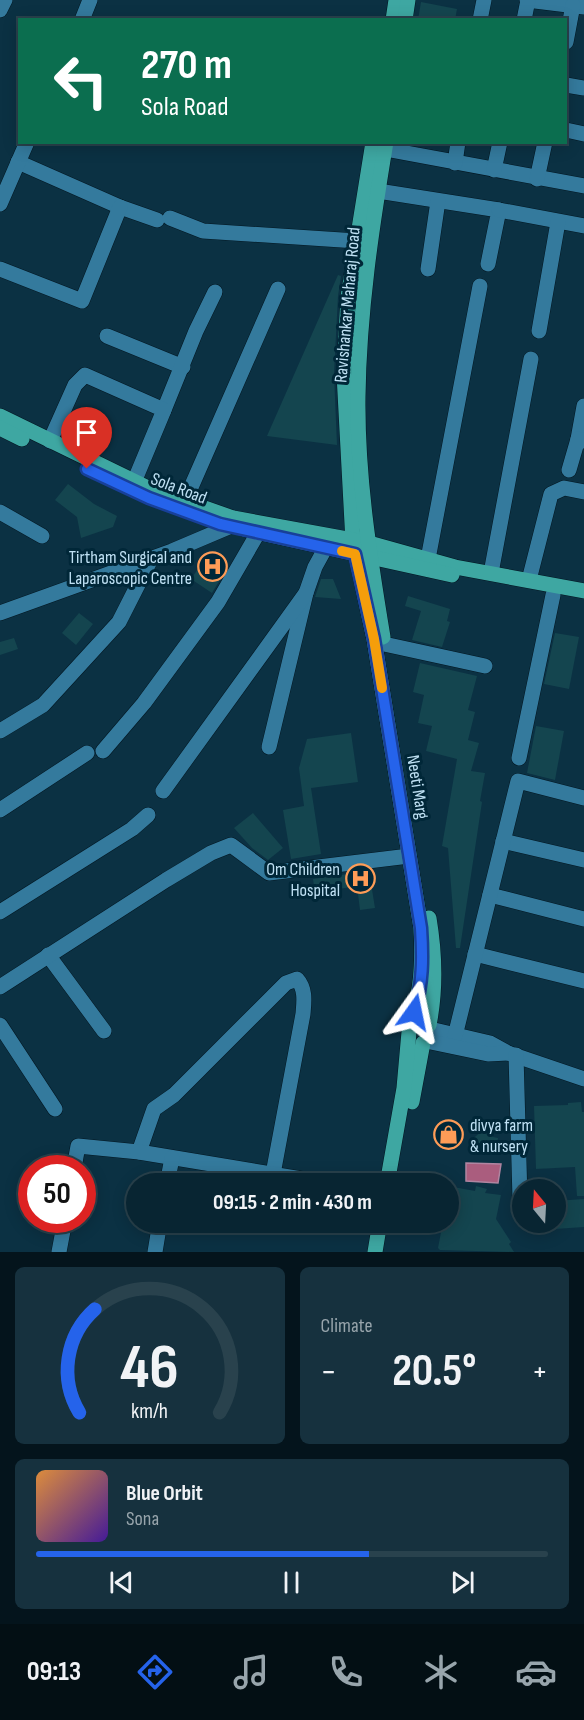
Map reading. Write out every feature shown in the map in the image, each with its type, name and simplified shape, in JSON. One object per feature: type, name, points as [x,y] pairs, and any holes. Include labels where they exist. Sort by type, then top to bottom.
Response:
[{"type":"main road","points":[[393,18],[396,0]]},
{"type":"main road","points":[[405,18],[408,0]]},
{"type":"main road","name":"Ravishankar Maharaj Road","points":[[361,549],[358,398],[360,332],[378,191],[381,145]]},
{"type":"main road","name":"Ravishankar Maharaj Road","points":[[361,549],[344,374],[348,297],[357,241],[381,145]]},
{"type":"main road","name":"Sola Road","points":[[0,416],[135,482],[185,501],[226,521],[361,549],[584,602]]},
{"type":"main road","name":"Sola Road","points":[[0,428],[149,498],[258,533],[326,547],[361,549],[428,559],[584,591]]},
{"type":"main road","points":[[361,549],[384,644],[432,938],[433,1002],[399,1173]]},
{"type":"main road","name":"Neeti Marg","points":[[361,549],[421,928],[423,963],[419,997],[409,1030],[404,1088],[389,1173]]},
{"type":"main road","points":[[409,1030],[414,1041],[427,1034]]},
{"type":"main road","points":[[375,1252],[378,1233]]},
{"type":"main road","points":[[385,1252],[388,1233]]},
{"type":"street","points":[[0,10],[5,0]]},
{"type":"street","points":[[83,18],[90,0]]},
{"type":"street","points":[[480,18],[484,0]]},
{"type":"street","points":[[524,18],[528,0],[579,6],[567,39]]},
{"type":"street","points":[[567,85],[584,88]]},
{"type":"street","points":[[567,130],[584,134]]},
{"type":"street","points":[[0,202],[26,144]]},
{"type":"street","points":[[455,163],[458,144]]},
{"type":"street","points":[[494,170],[500,144]]},
{"type":"street","points":[[537,179],[544,144]]},
{"type":"street","points":[[381,145],[455,163],[584,186]]},
{"type":"street","points":[[18,162],[120,207],[203,231],[357,241]]},
{"type":"street","points":[[378,191],[584,226]]},
{"type":"street","points":[[428,269],[438,201]]},
{"type":"street","points":[[0,269],[82,301],[120,207]]},
{"type":"street","points":[[488,264],[500,210]]},
{"type":"street","points":[[539,331],[558,222]]},
{"type":"street","points":[[428,559],[480,286]]},
{"type":"street","points":[[185,501],[278,289]]},
{"type":"street","points":[[135,482],[215,292]]},
{"type":"street","points":[[107,336],[183,367]]},
{"type":"street","points":[[491,573],[531,359]]},
{"type":"street","points":[[50,441],[75,386],[85,375],[164,411]]},
{"type":"street","points":[[569,470],[581,440],[584,406]]},
{"type":"street","points":[[529,580],[551,494],[564,488],[584,492]]},
{"type":"street","points":[[0,512],[42,536]]},
{"type":"street","points":[[0,613],[151,559],[226,521]]},
{"type":"street","points":[[0,604],[226,521]]},
{"type":"street","points":[[103,751],[144,703],[218,602],[258,533]]},
{"type":"street","points":[[269,747],[306,593],[315,567],[326,547]]},
{"type":"street","points":[[0,730],[43,705],[119,622],[151,559]]},
{"type":"street","points":[[163,791],[306,593]]},
{"type":"street","points":[[519,758],[553,595]]},
{"type":"street","points":[[384,644],[485,666]]},
{"type":"street","points":[[0,810],[87,753]]},
{"type":"street","points":[[455,1036],[518,781],[584,798]]},
{"type":"street","points":[[0,912],[114,841],[148,815]]},
{"type":"street","points":[[503,841],[584,860]]},
{"type":"street","points":[[0,987],[202,859],[231,845],[269,873],[409,856]]},
{"type":"street","points":[[490,895],[584,919]]},
{"type":"street","points":[[475,954],[584,981]]},
{"type":"street","points":[[48,956],[104,1031]]},
{"type":"street","points":[[139,1152],[154,1109],[174,1095],[286,983],[297,979],[301,983],[304,997],[303,1014],[273,1173]]},
{"type":"street","points":[[0,1025],[55,1109]]},
{"type":"street","points":[[427,1034],[455,1036],[490,1043],[512,1054],[584,1078]]},
{"type":"street","points":[[427,1034],[488,1054],[512,1054]]},
{"type":"street","points":[[512,1054],[519,1179]]},
{"type":"street","points":[[76,1155],[78,1146],[139,1152],[267,1173]]},
{"type":"street","points":[[169,1173],[172,1158]]},
{"type":"street","points":[[59,1252],[63,1233]]},
{"type":"street","points":[[155,1252],[158,1233]]},
{"type":"shaded area","points":[[466,1163],[501,1164],[498,1183],[466,1181]]},
{"type":"building","points":[[421,2],[457,9],[455,18],[418,18]]},
{"type":"building","points":[[338,275],[341,276],[334,374],[337,445],[267,436]]},
{"type":"building","points":[[68,484],[94,504],[117,516],[113,527],[81,538],[77,517],[55,500]]},
{"type":"building","points":[[209,553],[228,566],[212,593],[191,579]]},
{"type":"building","points":[[321,579],[333,579],[341,599],[315,597]]},
{"type":"building","points":[[408,596],[450,609],[447,621],[450,622],[442,647],[412,640],[421,611],[405,606]]},
{"type":"building","points":[[79,613],[93,624],[76,645],[62,633]]},
{"type":"building","points":[[555,633],[579,637],[569,689],[544,684]]},
{"type":"building","points":[[14,638],[18,649],[0,655],[0,642]]},
{"type":"building","points":[[420,663],[477,676],[468,710],[475,712],[468,740],[479,743],[471,771],[485,773],[460,948],[456,948],[448,848],[442,846],[457,759],[426,751],[432,726],[418,723],[424,695],[413,692]]},
{"type":"building","points":[[536,726],[564,731],[555,780],[527,773]]},
{"type":"building","points":[[351,733],[358,782],[311,788],[321,854],[291,859],[283,810],[304,806],[299,768],[307,739]]},
{"type":"building","points":[[253,813],[283,848],[268,860],[252,848],[234,828]]},
{"type":"building","points":[[369,871],[375,908],[360,910],[357,886],[315,893],[313,879]]},
{"type":"building","points":[[581,1102],[582,1112],[584,1112],[584,1196],[577,1196],[575,1167],[536,1169],[534,1106],[568,1105],[568,1103]]},
{"type":"building","points":[[486,1128],[493,1137],[498,1138],[495,1155],[476,1152],[477,1147],[471,1140]]},
{"type":"building","points":[[476,1186],[487,1189],[485,1193],[501,1195],[496,1219],[511,1242],[509,1244],[514,1252],[440,1250],[438,1248],[441,1233],[459,1233],[459,1188],[475,1191]]},
{"type":"building","points":[[584,1199],[584,1227],[566,1228],[566,1200]]},
{"type":"slow traffic","points":[[342,551],[355,554],[374,639],[382,688]]},
{"type":"place","name":"Tirtham Surgical and Laparoscopic Centre","points":[[213,567]]},
{"type":"place","name":"Om Children Hospital","points":[[361,879]]},
{"type":"place","name":"divya farm & nursery","points":[[449,1135]]},
{"type":"route","points":[[87,469],[149,498],[220,524],[355,554],[374,639],[421,928],[423,963],[419,997],[414,1012]]}]
